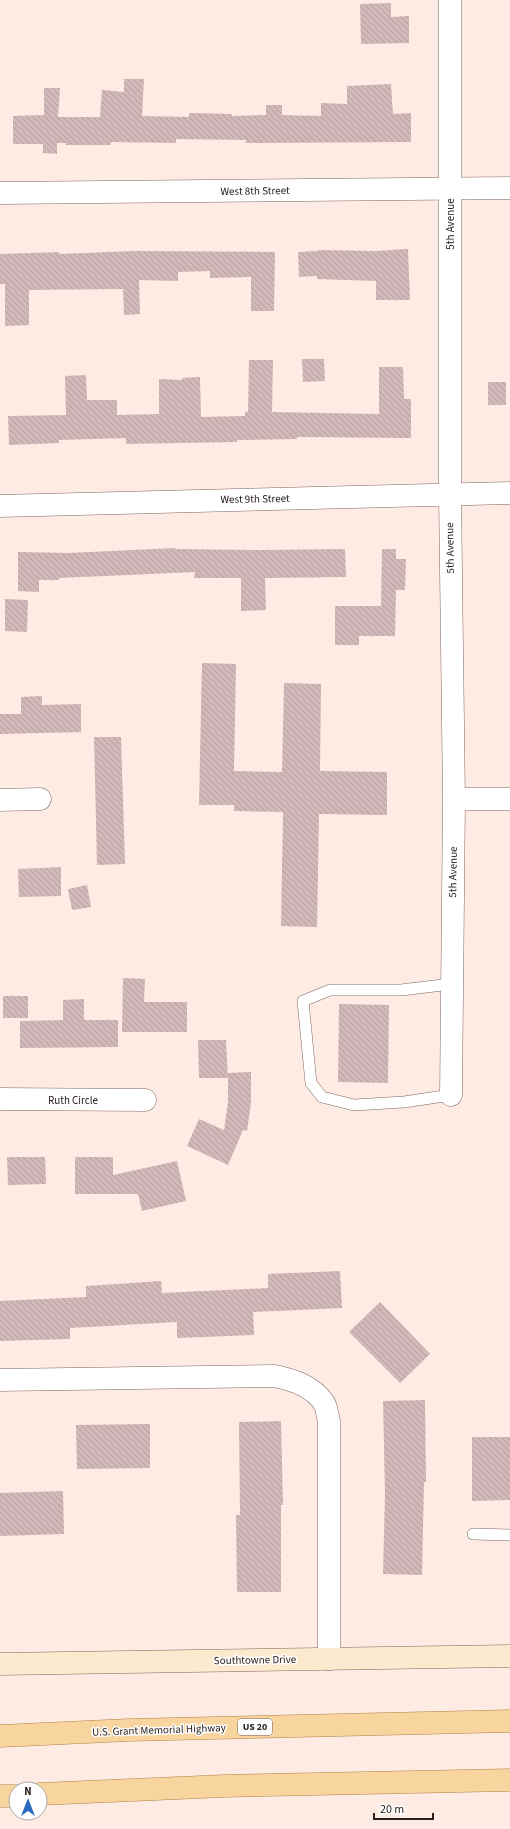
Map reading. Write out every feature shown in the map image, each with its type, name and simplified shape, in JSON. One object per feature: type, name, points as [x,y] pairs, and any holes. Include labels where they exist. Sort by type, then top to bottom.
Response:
[{"type":"main road","name":"U.S. Grant Memorial Highway","points":[[0,1736],[153,1730],[510,1721]]},
{"type":"main road","points":[[48,1794],[224,1786],[510,1780]]},
{"type":"street","name":"5th Avenue","points":[[450,0],[450,494],[454,799],[451,1095]]},
{"type":"street","name":"West 8th Street","points":[[0,193],[510,188]]},
{"type":"street","name":"West 9th Street","points":[[0,506],[510,493]]},
{"type":"street","points":[[0,800],[40,799]]},
{"type":"street","points":[[454,799],[510,799]]},
{"type":"street","name":"Ruth Circle","points":[[0,1100],[145,1100]]},
{"type":"street","points":[[0,1380],[275,1376],[291,1380],[315,1393],[324,1404],[329,1421],[329,1659]]},
{"type":"street","name":"Southtowne Drive","points":[[0,1664],[510,1656]]},
{"type":"lane","points":[[451,984],[401,990],[330,990],[303,1001],[312,1082],[322,1097],[354,1105],[404,1102],[451,1095]]},
{"type":"lane","points":[[473,1534],[510,1535]]},
{"type":"building","points":[[391,3],[391,17],[409,16],[409,43],[361,44],[360,4]]},
{"type":"building","points":[[124,79],[144,79],[142,116],[189,117],[189,113],[232,114],[232,116],[266,115],[266,105],[282,105],[282,115],[321,116],[321,103],[347,104],[347,86],[391,84],[393,114],[411,113],[411,142],[246,143],[246,140],[176,139],[176,143],[111,142],[111,145],[66,145],[66,143],[57,143],[57,154],[43,153],[43,144],[13,144],[13,116],[44,115],[44,88],[60,88],[58,117],[100,117],[102,90],[124,92]]},
{"type":"building","points":[[408,249],[410,300],[376,300],[376,281],[317,279],[317,276],[299,277],[298,252],[318,250],[375,251]]},
{"type":"building","points":[[134,251],[275,252],[274,311],[251,311],[251,277],[210,278],[210,271],[178,272],[178,281],[139,280],[140,314],[124,315],[123,289],[29,290],[29,325],[5,326],[5,284],[0,284],[0,254],[59,252],[59,254]]},
{"type":"building","points":[[302,359],[324,359],[325,381],[303,382]]},
{"type":"building","points":[[249,360],[273,360],[272,412],[379,414],[379,367],[403,367],[404,399],[411,399],[411,438],[297,437],[297,439],[237,440],[237,442],[126,444],[126,438],[59,440],[59,443],[9,445],[8,416],[66,415],[65,376],[86,375],[87,400],[117,400],[117,415],[159,414],[159,379],[182,380],[182,378],[200,377],[201,417],[245,416],[245,412],[248,412]]},
{"type":"building","points":[[488,382],[506,382],[506,405],[488,405]]},
{"type":"building","points":[[176,548],[259,550],[345,549],[346,577],[265,578],[266,610],[241,611],[241,578],[194,578],[195,572],[39,580],[39,592],[18,591],[18,552],[68,553]]},
{"type":"building","points":[[382,549],[396,549],[396,559],[406,559],[405,590],[396,590],[395,636],[359,636],[359,645],[335,645],[335,606],[381,606]]},
{"type":"building","points":[[5,599],[28,600],[27,632],[5,631]]},
{"type":"building","points":[[202,663],[236,664],[234,771],[282,772],[284,683],[321,684],[320,771],[387,772],[387,815],[319,814],[317,927],[281,926],[283,812],[234,811],[234,805],[199,805]]},
{"type":"building","points":[[42,696],[42,705],[81,704],[81,732],[0,734],[0,714],[21,714],[21,697]]},
{"type":"building","points":[[94,737],[121,737],[125,864],[97,865]]},
{"type":"building","points":[[61,867],[61,896],[19,897],[18,869]]},
{"type":"building","points":[[87,885],[91,907],[72,910],[68,889]]},
{"type":"building","points":[[123,978],[145,979],[144,1002],[187,1002],[187,1032],[122,1032]]},
{"type":"building","points":[[3,996],[28,996],[28,1018],[3,1018]]},
{"type":"building","points":[[84,999],[84,1020],[118,1020],[118,1047],[20,1048],[20,1021],[63,1020],[63,1000]]},
{"type":"building","points":[[339,1004],[389,1005],[388,1083],[338,1082]]},
{"type":"building","points":[[198,1040],[226,1040],[228,1078],[199,1078]]},
{"type":"building","points":[[251,1072],[251,1103],[247,1131],[243,1130],[228,1165],[187,1146],[199,1119],[224,1130],[228,1102],[228,1073]]},
{"type":"building","points":[[7,1157],[45,1157],[46,1184],[8,1185]]},
{"type":"building","points":[[75,1157],[113,1157],[113,1175],[177,1161],[186,1201],[142,1211],[138,1194],[75,1194]]},
{"type":"building","points":[[340,1271],[342,1308],[253,1312],[254,1335],[177,1338],[177,1322],[70,1328],[70,1339],[0,1341],[0,1301],[86,1297],[86,1286],[161,1281],[162,1293],[268,1288],[268,1274]]},
{"type":"building","points":[[380,1302],[430,1354],[400,1383],[349,1332]]},
{"type":"building","points":[[425,1400],[426,1482],[424,1482],[422,1575],[383,1574],[385,1494],[383,1401]]},
{"type":"building","points":[[281,1421],[283,1505],[281,1505],[281,1592],[237,1592],[236,1515],[240,1515],[239,1422]]},
{"type":"building","points":[[150,1424],[150,1468],[77,1469],[76,1425]]},
{"type":"building","points":[[472,1437],[510,1437],[510,1500],[472,1501]]},
{"type":"building","points":[[63,1491],[64,1534],[0,1536],[0,1493]]}]
